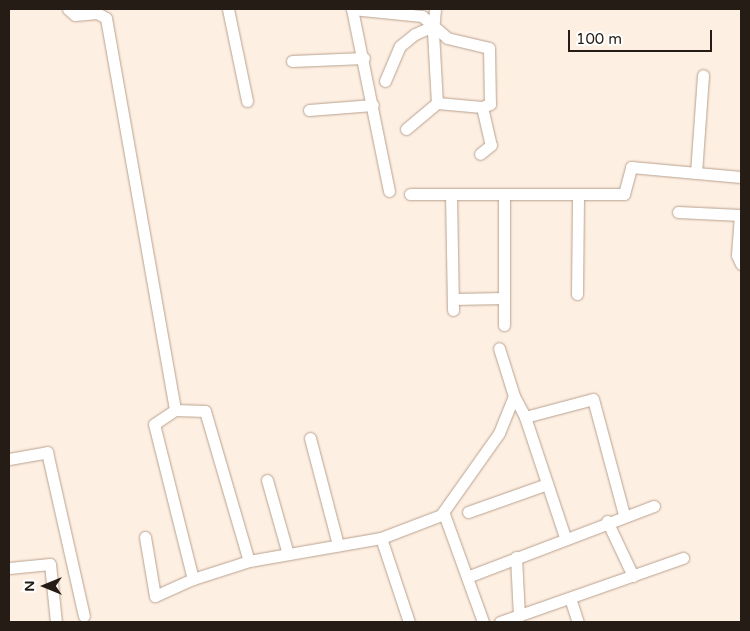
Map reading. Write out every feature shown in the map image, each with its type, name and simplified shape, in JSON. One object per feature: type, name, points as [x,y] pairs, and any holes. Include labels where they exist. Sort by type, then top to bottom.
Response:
[{"type":"street","points":[[68,9],[75,15],[96,12],[106,18],[175,410]]},
{"type":"street","points":[[228,9],[247,100]]},
{"type":"street","points":[[389,190],[364,58],[352,9],[422,16],[447,38],[489,48],[490,104],[482,107],[437,103],[406,129]]},
{"type":"street","points":[[435,9],[433,26],[437,103]]},
{"type":"street","points":[[384,81],[400,46],[414,34],[433,26]]},
{"type":"street","points":[[292,61],[364,58]]},
{"type":"street","points":[[696,173],[703,75]]},
{"type":"street","points":[[309,110],[373,105]]},
{"type":"street","points":[[480,154],[491,145],[482,107]]},
{"type":"street","points":[[410,194],[578,196],[624,194],[631,167],[741,177]]},
{"type":"street","points":[[451,194],[453,304],[504,298]]},
{"type":"street","points":[[504,194],[504,325]]},
{"type":"street","points":[[577,294],[578,196]]},
{"type":"street","points":[[678,212],[740,214],[740,258]]},
{"type":"street","points":[[499,348],[514,396],[524,417],[565,537]]},
{"type":"street","points":[[145,537],[155,596],[193,579],[249,562],[380,538],[441,515],[498,433],[514,396]]},
{"type":"street","points":[[524,417],[592,399],[624,515]]},
{"type":"street","points":[[193,579],[154,424],[175,410],[205,411],[249,562]]},
{"type":"street","points":[[310,438],[338,546]]},
{"type":"street","points":[[9,459],[47,452],[84,616]]},
{"type":"street","points":[[267,480],[288,554]]},
{"type":"street","points":[[468,512],[547,484]]},
{"type":"street","points":[[467,576],[607,521],[654,506]]},
{"type":"street","points":[[441,515],[444,514],[483,622]]},
{"type":"street","points":[[607,521],[632,576]]},
{"type":"street","points":[[380,538],[409,622]]},
{"type":"street","points":[[516,557],[519,616]]},
{"type":"street","points":[[500,622],[682,558]]},
{"type":"street","points":[[9,568],[50,564],[56,622]]},
{"type":"street","points":[[570,598],[578,622]]}]
